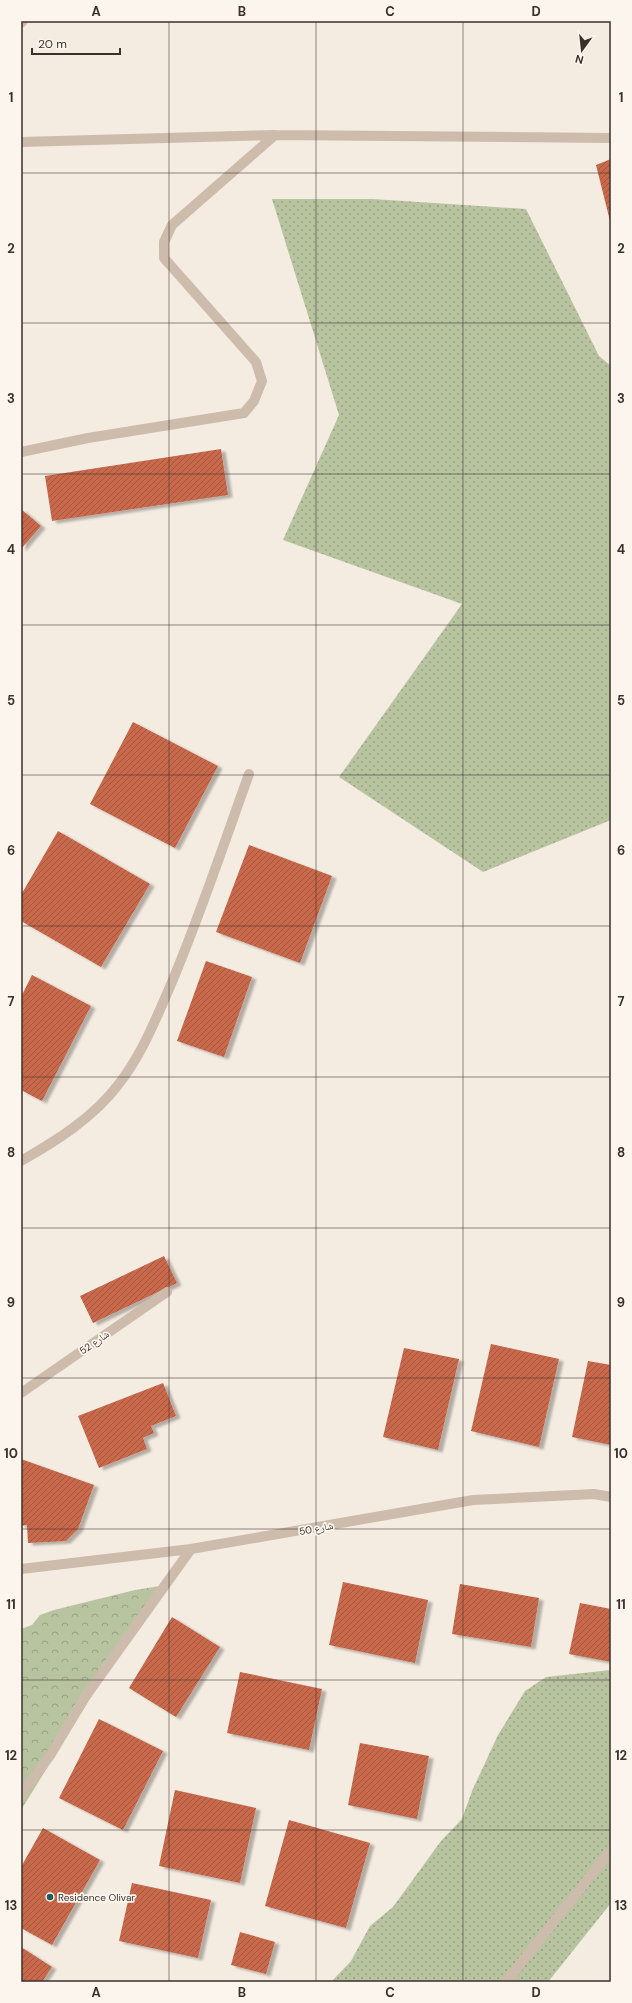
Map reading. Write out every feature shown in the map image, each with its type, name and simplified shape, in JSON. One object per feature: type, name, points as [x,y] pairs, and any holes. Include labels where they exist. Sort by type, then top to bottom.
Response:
[{"type":"street","points":[[21,142],[274,136],[611,138]]},
{"type":"street","points":[[21,452],[88,438],[244,413],[254,401],[262,381],[256,362],[164,258],[164,242],[172,224],[274,136]]},
{"type":"street","points":[[21,1161],[46,1147],[84,1120],[118,1086],[136,1058],[152,1030],[185,952],[249,774]]},
{"type":"street","name":"شارع 52","points":[[21,1393],[167,1292]]},
{"type":"street","name":"شارع 50","points":[[21,1569],[191,1549],[473,1500],[594,1494],[611,1497]]},
{"type":"street","points":[[21,1795],[51,1754],[85,1697],[191,1549]]},
{"type":"street","points":[[506,1982],[611,1850]]},
{"type":"green space","points":[[272,199],[373,199],[526,209],[599,356],[611,366],[611,820],[483,872],[339,777],[462,604],[283,540],[339,415]]},
{"type":"green space","points":[[160,1586],[21,1810],[21,1629],[32,1625],[40,1615],[54,1610],[135,1590]]},
{"type":"green space","points":[[611,1670],[611,1903],[548,1982],[331,1982],[351,1961],[370,1926],[393,1907],[441,1841],[462,1819],[472,1791],[498,1735],[525,1691],[546,1677]]},
{"type":"building","points":[[611,159],[611,221],[610,221],[596,165]]},
{"type":"building","points":[[221,449],[228,495],[52,521],[45,476]]},
{"type":"building","points":[[21,509],[41,526],[21,549]]},
{"type":"building","points":[[133,722],[218,766],[175,848],[90,804]]},
{"type":"building","points":[[58,831],[150,884],[101,967],[21,921],[21,895]]},
{"type":"building","points":[[249,845],[332,876],[300,963],[216,932]]},
{"type":"building","points":[[206,961],[252,977],[224,1057],[177,1041]]},
{"type":"building","points":[[32,975],[91,1006],[42,1101],[21,1090],[21,997]]},
{"type":"building","points":[[164,1256],[177,1283],[93,1323],[80,1296]]},
{"type":"building","points":[[491,1344],[559,1359],[539,1447],[471,1431]]},
{"type":"building","points":[[404,1348],[459,1359],[438,1450],[383,1437]]},
{"type":"building","points":[[588,1361],[611,1365],[611,1445],[572,1437]]},
{"type":"building","points":[[163,1383],[176,1416],[151,1426],[154,1433],[143,1438],[147,1449],[99,1468],[78,1416]]},
{"type":"building","points":[[21,1459],[94,1485],[78,1529],[66,1541],[28,1543],[27,1525],[21,1526]]},
{"type":"building","points":[[343,1582],[428,1600],[415,1663],[329,1645]]},
{"type":"building","points":[[460,1584],[539,1598],[531,1647],[452,1634]]},
{"type":"building","points":[[580,1603],[611,1609],[611,1662],[569,1654]]},
{"type":"building","points":[[172,1617],[220,1647],[176,1717],[129,1688]]},
{"type":"building","points":[[240,1672],[322,1689],[309,1750],[227,1733]]},
{"type":"building","points":[[99,1719],[163,1751],[123,1830],[59,1798]]},
{"type":"building","points":[[360,1743],[429,1756],[417,1819],[348,1805]]},
{"type":"building","points":[[175,1790],[256,1808],[240,1883],[159,1866]]},
{"type":"building","points":[[289,1820],[370,1843],[346,1928],[265,1906]]},
{"type":"building","name":"Residence Olivar","points":[[43,1828],[100,1860],[52,1945],[21,1928],[21,1867]]},
{"type":"building","points":[[132,1883],[211,1900],[198,1958],[119,1941]]},
{"type":"building","points":[[240,1932],[275,1942],[266,1974],[231,1965]]},
{"type":"building","points":[[21,1947],[52,1967],[42,1982],[21,1982]]},
{"type":"place","name":"Residence Olivar","points":[[50,1897]]}]
